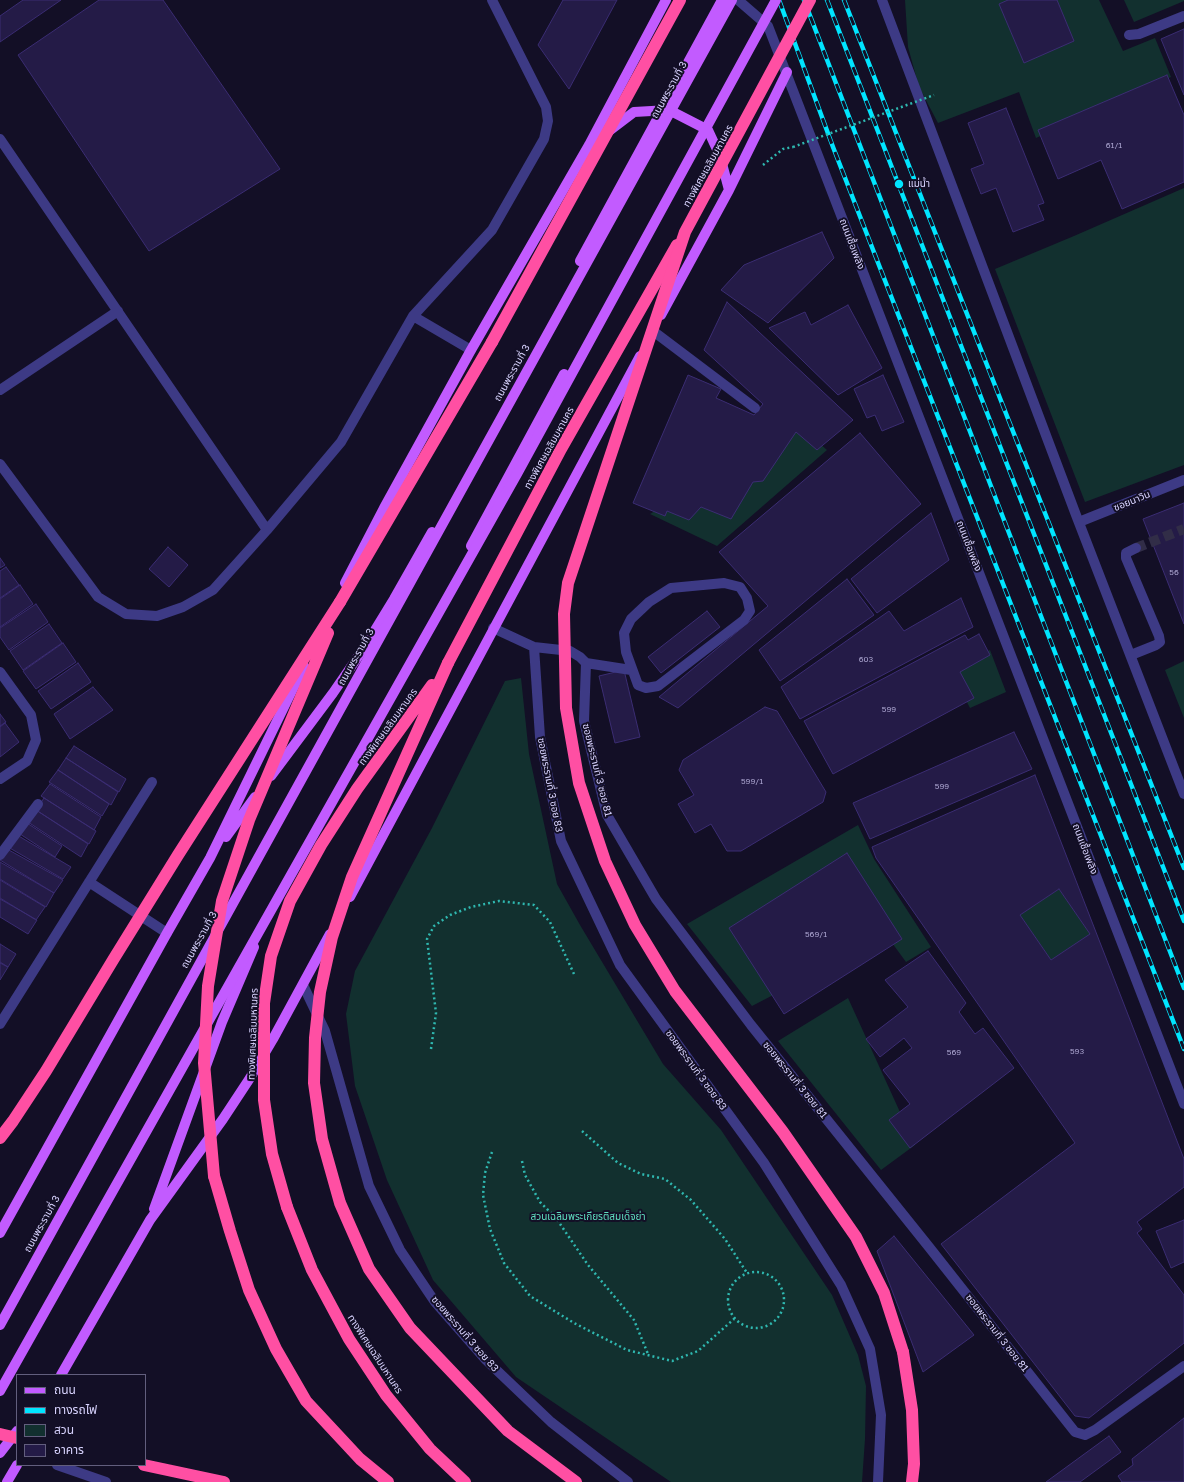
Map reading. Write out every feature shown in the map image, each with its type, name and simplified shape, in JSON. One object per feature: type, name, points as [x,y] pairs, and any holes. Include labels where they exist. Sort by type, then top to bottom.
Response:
[{"type":"highway","points":[[0,1138],[46,1071],[178,855],[340,602],[492,342],[680,0]]},
{"type":"highway","name":"ทางพิเศษเฉลิมมหานคร","points":[[465,1482],[430,1449],[386,1395],[349,1339],[315,1277],[287,1207],[272,1154],[264,1100],[264,1003],[271,956],[290,901],[321,845],[357,789],[448,663],[561,449],[685,232],[810,0]]},
{"type":"highway","points":[[685,232],[568,583],[564,614],[566,708],[579,783],[605,861],[635,925],[675,991],[784,1132],[856,1237],[884,1293],[903,1352],[912,1410],[914,1464],[912,1482]]},
{"type":"highway","points":[[340,602],[249,820],[222,901],[208,986],[204,1063],[214,1176],[249,1290],[276,1349],[306,1402],[360,1459],[388,1482]]},
{"type":"highway","points":[[448,663],[352,877],[332,937],[320,992],[315,1038],[314,1083],[322,1139],[340,1203],[370,1269],[410,1328],[508,1431],[576,1482]]},
{"type":"highway","points":[[0,1434],[16,1438]]},
{"type":"highway","points":[[146,1465],[224,1482]]},
{"type":"main road","name":"ถนนพระรามที่ 3","points":[[210,858],[333,693],[394,599],[722,0]]},
{"type":"main road","name":"ถนนพระรามที่ 3","points":[[0,1325],[732,0]]},
{"type":"main road","points":[[150,1220],[222,1022],[254,949],[564,374],[768,0]]},
{"type":"main road","points":[[0,1391],[517,474],[776,0]]},
{"type":"main road","name":"ถนนพระรามที่ 3","points":[[0,1233],[210,858],[353,568],[471,350],[589,145],[665,3]]},
{"type":"main road","points":[[61,1373],[150,1220],[223,1119],[250,1078],[303,985],[729,190],[787,72]]},
{"type":"main road","points":[[589,145],[634,112],[669,110],[708,130],[720,156],[729,190]]},
{"type":"main road","points":[[0,1453],[16,1432]]},
{"type":"main road","points":[[7,1482],[16,1466]]},
{"type":"street","points":[[0,464],[98,597],[126,614],[157,616],[183,607],[213,590],[267,530],[341,442],[413,316],[492,230],[544,139],[548,121],[546,107],[492,0]]},
{"type":"street","points":[[665,3],[683,0]]},
{"type":"street","name":"ถนนเชื้อเพลิง","points":[[738,0],[768,26],[787,72],[1184,1104]]},
{"type":"street","points":[[882,0],[1079,522],[1184,794]]},
{"type":"street","points":[[1130,35],[1139,34],[1184,16]]},
{"type":"street","points":[[0,139],[267,530]]},
{"type":"street","points":[[0,390],[118,311]]},
{"type":"street","points":[[413,316],[471,350]]},
{"type":"street","points":[[653,331],[755,408]]},
{"type":"street","name":"ซอยนาวิน","points":[[1079,522],[1184,480]]},
{"type":"street","points":[[1131,655],[1160,642],[1159,636],[1126,558],[1126,553],[1136,548]]},
{"type":"street","points":[[724,583],[740,587],[747,598],[750,612],[744,620],[658,686],[646,688],[638,685],[631,670],[626,652],[624,633],[631,619],[649,602],[671,588],[724,583]]},
{"type":"street","points":[[494,628],[534,646],[570,651],[586,663],[631,670]]},
{"type":"street","name":"ซอยพระรามที่ 3 ซอย 83","points":[[534,646],[540,737],[561,841],[620,965],[764,1163],[841,1285],[870,1348],[881,1415],[878,1482]]},
{"type":"street","name":"ซอยพระรามที่ 3 ซอย 81","points":[[586,663],[584,721],[607,816],[656,899],[751,1025],[1075,1432],[1085,1435],[1095,1430],[1184,1366]]},
{"type":"street","points":[[0,672],[31,715],[36,740],[27,761],[0,779]]},
{"type":"street","points":[[0,1024],[152,782]]},
{"type":"street","points":[[0,855],[38,804]]},
{"type":"street","points":[[90,882],[167,933]]},
{"type":"street","name":"ซอยพระรามที่ 3 ซอย 83","points":[[303,985],[325,1031],[370,1186],[404,1256],[435,1302],[486,1360],[551,1422],[628,1482]]},
{"type":"street","points":[[60,1466],[106,1482]]},
{"type":"path","points":[[761,166],[783,149],[793,147],[934,95]]},
{"type":"path","points":[[431,1049],[436,1013],[427,939],[434,926],[450,915],[471,907],[499,901],[534,905],[550,922],[574,974]]},
{"type":"path","points":[[582,1131],[618,1163],[641,1174],[665,1178],[691,1200],[725,1239],[748,1273]]},
{"type":"path","points":[[492,1152],[485,1173],[484,1195],[490,1229],[504,1263],[530,1296],[574,1323],[627,1350],[672,1361],[698,1351],[734,1319]]},
{"type":"path","points":[[522,1161],[525,1175],[540,1202],[556,1218],[588,1265],[634,1320],[649,1355]]},
{"type":"path","points":[[748,1273],[766,1273],[774,1278],[784,1294],[782,1312],[776,1320],[759,1328],[750,1328],[741,1325],[734,1319],[729,1311],[727,1301],[728,1292],[732,1284],[739,1277],[748,1273]]},
{"type":"green space","points":[[905,0],[1099,0],[1123,51],[1155,38],[1171,77],[1036,138],[1019,92],[938,123],[919,87],[908,47]]},
{"type":"green space","points":[[1124,0],[1184,0],[1184,1],[1134,22]]},
{"type":"green space","points":[[1184,188],[1184,465],[1085,502],[995,269]]},
{"type":"green space","points":[[797,424],[827,450],[717,546],[650,514]]},
{"type":"green space","points":[[990,650],[1006,692],[970,708],[950,669]]},
{"type":"green space","points":[[1184,661],[1184,718],[1165,670]]},
{"type":"green space","name":"สวนเฉลิมพระเกียรติสมเด็จย่า","points":[[521,678],[529,754],[557,884],[663,1064],[721,1130],[832,1295],[858,1355],[866,1386],[865,1439],[862,1482],[671,1482],[516,1377],[433,1280],[387,1180],[355,1086],[346,1014],[355,971],[432,828],[505,681]]},
{"type":"green space","points":[[858,825],[874,859],[931,947],[906,962],[887,936],[752,1006],[687,924]]},
{"type":"green space","points":[[1059,889],[1090,934],[1051,960],[1020,915]]},
{"type":"green space","points":[[848,998],[915,1145],[881,1170],[778,1041]]},
{"type":"building","points":[[23,0],[61,0],[0,42],[0,16]]},
{"type":"building","points":[[99,0],[163,0],[280,169],[149,251],[18,55]]},
{"type":"building","points":[[563,0],[617,0],[569,89],[538,45]]},
{"type":"building","points":[[1008,0],[1057,0],[1074,41],[1024,63],[999,4]]},
{"type":"building","points":[[1184,29],[1184,95],[1161,39]]},
{"type":"building","points":[[1167,75],[1184,115],[1184,182],[1122,209],[1101,160],[1058,179],[1038,130]]},
{"type":"building","points":[[1006,108],[1044,203],[1038,205],[1044,220],[1013,232],[996,188],[981,194],[971,169],[984,164],[968,123]]},
{"type":"building","points":[[822,232],[834,258],[768,323],[721,290],[744,265]]},
{"type":"building","points":[[727,302],[853,420],[817,450],[796,432],[763,481],[753,482],[731,519],[701,507],[689,520],[667,511],[665,516],[633,503],[688,375],[721,389],[716,398],[754,415],[763,404],[704,350]]},
{"type":"building","points":[[848,305],[882,368],[838,395],[769,328],[805,312],[811,325]]},
{"type":"building","points":[[883,375],[904,422],[882,431],[875,415],[867,418],[854,389]]},
{"type":"building","points":[[860,433],[921,504],[678,708],[659,697],[768,606],[719,552]]},
{"type":"building","points":[[1184,503],[1184,624],[1143,519]]},
{"type":"building","points":[[931,513],[949,560],[877,613],[851,579]]},
{"type":"building","points":[[168,547],[188,565],[169,587],[149,569]]},
{"type":"building","points":[[0,558],[5,565],[0,568]]},
{"type":"building","points":[[6,567],[19,585],[0,598],[0,571]]},
{"type":"building","points":[[847,579],[874,615],[780,681],[759,650]]},
{"type":"building","points":[[20,585],[33,604],[0,627],[0,599]]},
{"type":"building","points":[[961,598],[973,627],[800,719],[781,687],[889,611],[904,631]]},
{"type":"building","points":[[36,604],[48,622],[9,650],[0,637],[0,628]]},
{"type":"building","points":[[707,611],[720,627],[661,673],[648,657]]},
{"type":"building","points":[[49,624],[62,643],[23,670],[10,651]]},
{"type":"building","points":[[979,634],[990,655],[960,672],[974,698],[833,774],[804,721],[965,635],[968,640]]},
{"type":"building","points":[[63,643],[76,662],[36,689],[23,671]]},
{"type":"building","points":[[78,663],[91,682],[51,709],[38,691]]},
{"type":"building","points":[[624,670],[640,737],[615,743],[599,676]]},
{"type":"building","points":[[93,687],[113,710],[70,739],[54,714]]},
{"type":"building","points":[[765,707],[777,711],[826,792],[823,802],[741,851],[727,851],[711,824],[695,833],[678,804],[694,795],[679,770],[683,760]]},
{"type":"building","points":[[0,714],[6,722],[0,726]]},
{"type":"building","points":[[5,723],[19,742],[0,757],[0,727]]},
{"type":"building","points":[[1014,732],[1032,769],[870,839],[853,803]]},
{"type":"building","points":[[74,746],[126,779],[119,792],[66,758]]},
{"type":"building","points":[[66,758],[118,792],[111,805],[58,770]]},
{"type":"building","points":[[58,770],[109,804],[102,816],[49,782]]},
{"type":"building","points":[[1035,775],[1184,1159],[1184,1187],[1137,1222],[1142,1229],[1137,1233],[1184,1295],[1184,1343],[1089,1418],[1075,1416],[941,1244],[1075,1143],[876,858],[872,847]],"holes":[[[1059,889],[1090,934],[1051,960],[1020,915]]]},
{"type":"building","points":[[50,784],[101,817],[94,830],[41,796]]},
{"type":"building","points":[[44,798],[96,831],[89,844],[36,810]]},
{"type":"building","points":[[36,810],[88,844],[81,857],[28,822]]},
{"type":"building","points":[[27,823],[62,846],[55,857],[20,834]]},
{"type":"building","points":[[17,835],[71,867],[63,879],[8,847]]},
{"type":"building","points":[[7,849],[63,880],[54,893],[0,860]]},
{"type":"building","points":[[847,853],[902,939],[784,1014],[729,928]]},
{"type":"building","points":[[0,862],[54,893],[46,907],[0,879]]},
{"type":"building","points":[[0,880],[45,907],[36,920],[0,898]]},
{"type":"building","points":[[0,899],[37,920],[28,934],[0,917]]},
{"type":"building","points":[[0,944],[16,954],[8,967],[0,962]]},
{"type":"building","points":[[928,951],[966,1003],[959,1012],[975,1034],[983,1028],[1014,1068],[910,1148],[889,1120],[910,1104],[883,1070],[912,1048],[904,1038],[880,1057],[866,1039],[908,1007],[885,980]]},
{"type":"building","points":[[0,963],[8,967],[0,980]]},
{"type":"building","points":[[1184,1220],[1184,1262],[1171,1268],[1156,1231]]},
{"type":"building","points":[[894,1236],[974,1335],[923,1372],[877,1251]]},
{"type":"building","points":[[1184,1418],[1184,1482],[1122,1482],[1118,1476],[1133,1465],[1132,1459]]},
{"type":"building","points":[[1109,1436],[1121,1452],[1080,1482],[1046,1482]]},
{"type":"tunnel","points":[[1136,548],[1184,529]]},
{"type":"railway","points":[[779,0],[833,147],[1184,1049]]},
{"type":"railway","points":[[804,0],[1184,988]]},
{"type":"railway","points":[[827,0],[1184,921]]},
{"type":"railway","points":[[844,0],[1184,868]]},
{"type":"place","name":"แม่น้ำ","points":[[899,184]]}]
